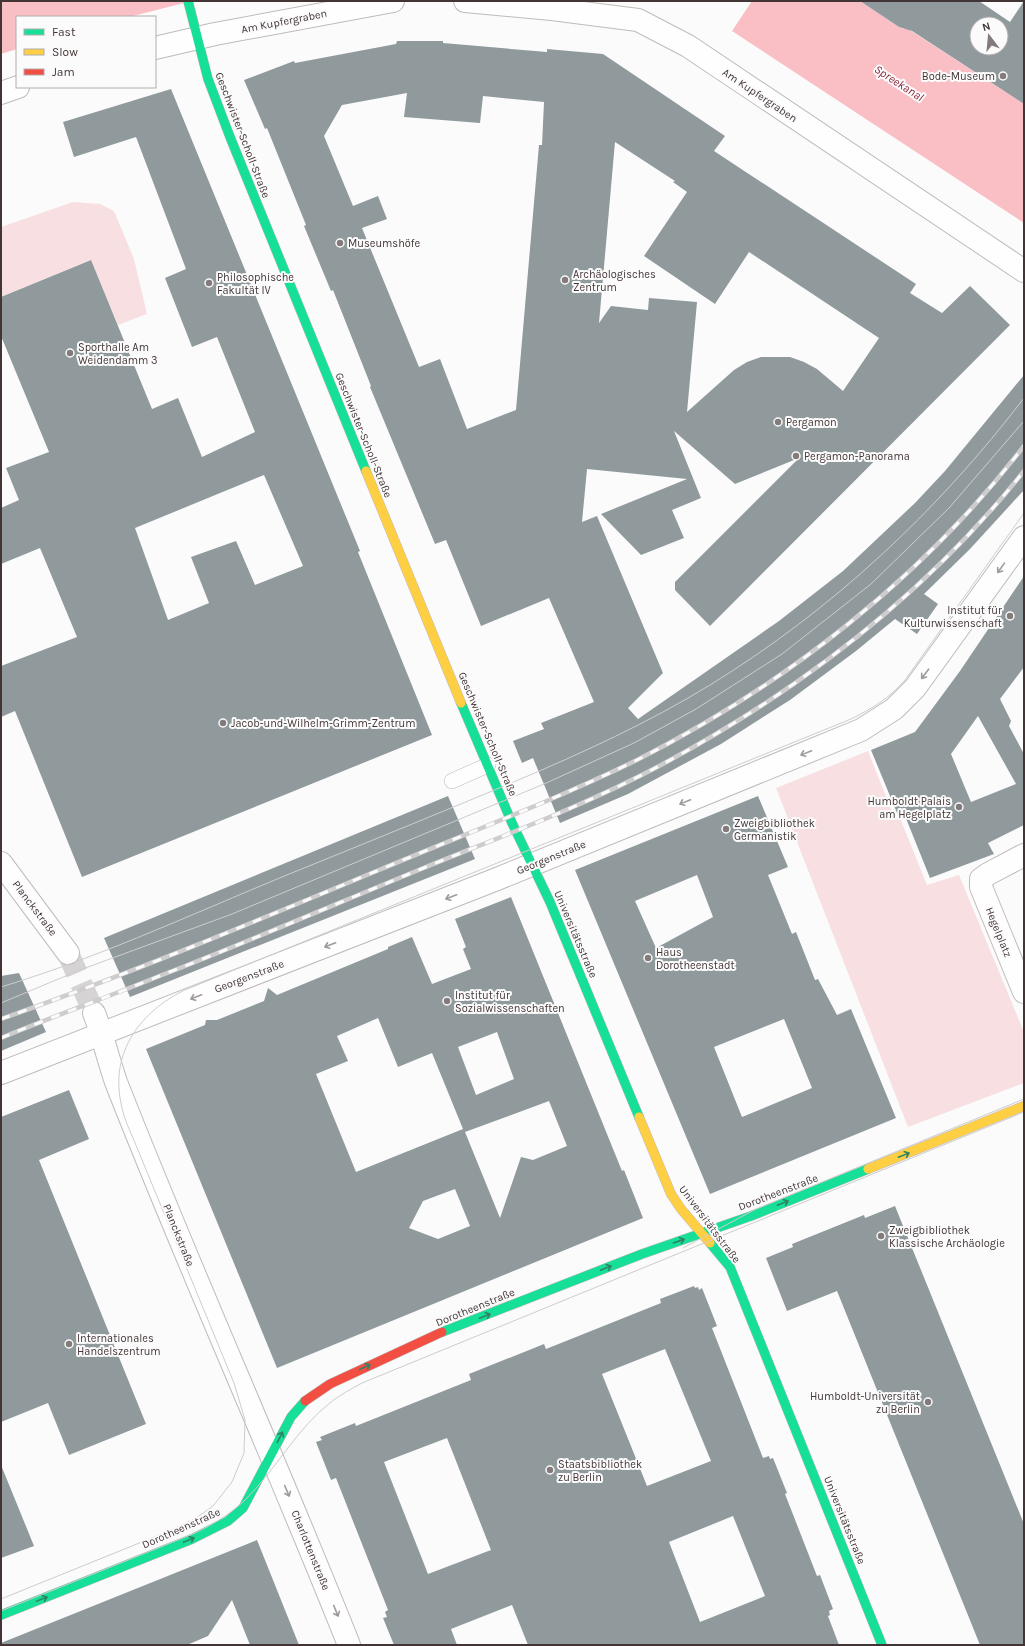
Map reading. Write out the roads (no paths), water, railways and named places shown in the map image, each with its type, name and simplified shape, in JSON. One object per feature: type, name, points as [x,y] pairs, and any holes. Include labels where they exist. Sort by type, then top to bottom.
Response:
[{"type":"street","name":"Am Kupfergraben","points":[[156,48],[198,37],[393,1]]},
{"type":"street","name":"Am Kupfergraben","points":[[465,1],[552,9],[638,20],[688,46],[1024,271]]},
{"type":"street","name":"Geschwister-Scholl-Straße","points":[[189,5],[208,79],[230,137],[362,464],[512,823],[532,864]]},
{"type":"street","points":[[1,93],[16,88]]},
{"type":"street","name":"Georgenstraße","points":[[1,1073],[532,864],[842,738],[879,720],[894,709],[915,688],[1024,536]]},
{"type":"street","name":"Hegelplatz","points":[[1024,855],[981,879],[981,887],[1024,992]]},
{"type":"street","name":"Planckstraße","points":[[1,863],[68,953]]},
{"type":"street","name":"Universitätsstraße","points":[[532,864],[550,902],[671,1194],[681,1209],[730,1267],[882,1645]]},
{"type":"street","name":"Planckstraße","points":[[94,1013],[117,1084],[272,1455]]},
{"type":"street","name":"Dorotheenstraße","points":[[1,1616],[186,1542],[228,1521],[245,1505],[291,1416],[308,1398],[330,1384],[440,1334],[635,1257],[751,1216],[1024,1106]]},
{"type":"street","name":"Charlottenstraße","points":[[272,1455],[301,1522],[349,1645]]},
{"type":"lane","points":[[452,781],[488,765]]},
{"type":"water","points":[[1,1],[192,1],[133,16],[16,16],[16,49],[1,54]]},
{"type":"water","name":"Spreekanal","points":[[711,1],[860,1],[899,27],[904,29],[905,27],[1024,104],[1024,223],[732,31],[739,19]]},
{"type":"tunnel","points":[[68,953],[94,1013]]},
{"type":"tram line","points":[[1,987],[80,960],[156,930],[516,781],[614,737],[687,699],[755,656],[798,625],[880,556],[919,519],[955,480],[991,440],[1024,398]]},
{"type":"tram line","points":[[1,1003],[80,970],[232,914],[544,784],[634,743],[696,709],[782,654],[871,584],[949,508],[1024,421]]},
{"type":"tram line","points":[[1,1599],[169,1531],[196,1518],[213,1506],[232,1482],[244,1453],[245,1420],[234,1383],[124,1116],[122,1107],[119,1084],[120,1067],[125,1050],[132,1035],[155,1009],[185,990],[851,719],[866,711],[887,698],[905,680],[1024,513]]},
{"type":"tram line","points":[[683,1248],[754,1210],[1024,1099]]},
{"type":"tram line","points":[[1,1611],[193,1534],[220,1519],[244,1501],[255,1489],[307,1424],[331,1402],[362,1383],[1024,1112]]},
{"type":"railway","points":[[1,1019],[191,947],[509,817],[637,760],[692,730],[746,698],[798,662],[848,624],[896,584],[941,540],[984,494],[1024,446]]},
{"type":"railway","points":[[1,1038],[228,949],[545,819],[633,780],[661,765],[762,705],[811,672],[858,636],[902,599],[945,558],[986,516],[1024,471]]},
{"type":"place","name":"Bode-Museum","points":[[1003,76]]},
{"type":"place","name":"Museumshöfe","points":[[340,243]]},
{"type":"place","name":"Archäologisches Zentrum","points":[[565,280]]},
{"type":"place","name":"Philosophische Fakultät IV","points":[[209,283]]},
{"type":"place","name":"Sporthalle Am Weidendamm 3","points":[[70,353]]},
{"type":"place","name":"Pergamon","points":[[778,422]]},
{"type":"place","name":"Pergamon-Panorama","points":[[796,456]]},
{"type":"place","name":"Institut für Kulturwissenschaft","points":[[1010,616]]},
{"type":"place","name":"Jacob-und-Wilhelm-Grimm-Zentrum","points":[[223,723]]},
{"type":"place","name":"Humboldt Palais am Hegelplatz","points":[[959,807]]},
{"type":"place","name":"Zweigbibliothek Germanistik","points":[[726,829]]},
{"type":"place","name":"Haus Dorotheenstadt","points":[[648,958]]},
{"type":"place","name":"Institut für Sozialwissenschaften","points":[[447,1001]]},
{"type":"place","name":"Zweigbibliothek Klassische Archäologie","points":[[881,1236]]},
{"type":"place","name":"Internationales Handelszentrum","points":[[69,1344]]},
{"type":"place","name":"Humboldt-Universität zu Berlin","points":[[928,1402]]},
{"type":"place","name":"Staatsbibliothek zu Berlin","points":[[550,1470]]}]
